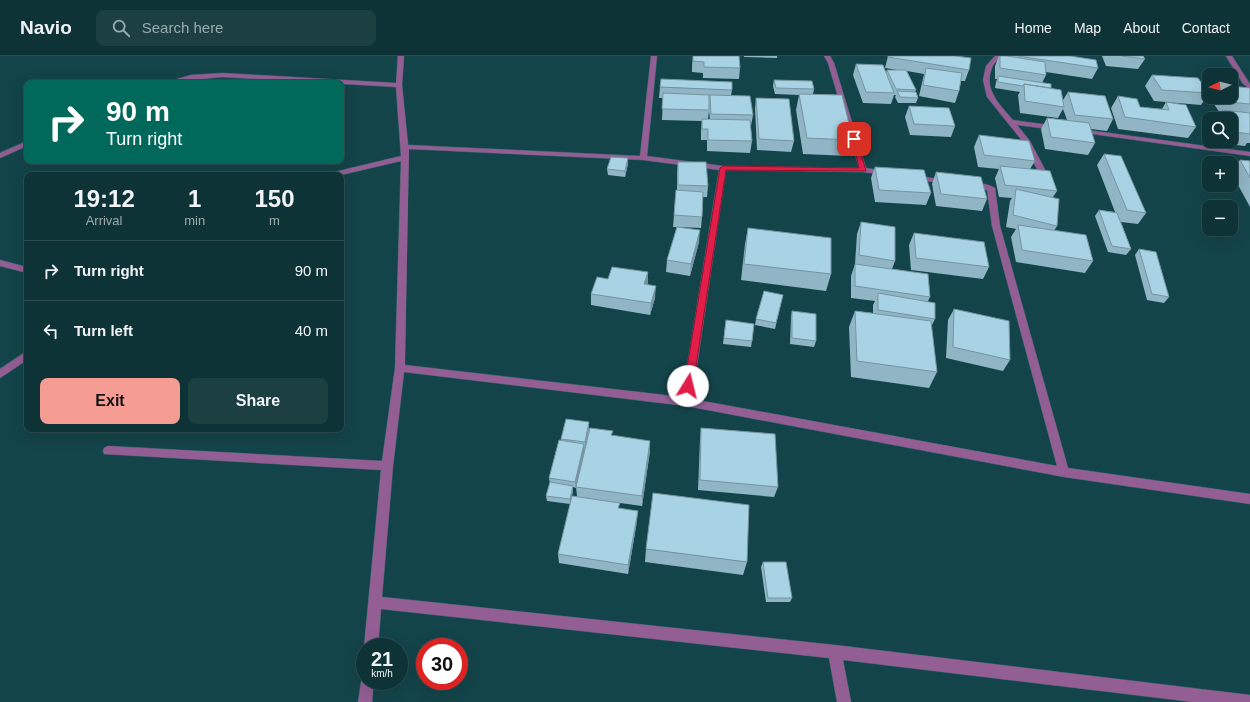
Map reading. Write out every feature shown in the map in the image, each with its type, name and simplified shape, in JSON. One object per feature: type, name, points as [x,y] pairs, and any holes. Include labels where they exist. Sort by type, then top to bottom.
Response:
[{"type":"street","points":[[372,638],[387,466],[400,368],[405,147],[399,85],[401,56]]},
{"type":"street","points":[[643,158],[654,56]]},
{"type":"street","points":[[827,56],[831,63],[863,170]]},
{"type":"street","points":[[999,56],[989,66],[986,80],[990,97],[1026,141],[1044,175]]},
{"type":"street","points":[[1229,56],[1245,83],[1250,87]]},
{"type":"street","points":[[178,80],[191,77],[222,75],[310,80]]},
{"type":"street","points":[[344,82],[399,85]]},
{"type":"street","points":[[1010,122],[1250,154]]},
{"type":"street","points":[[0,156],[24,144]]},
{"type":"street","points":[[405,147],[643,158],[723,168],[863,170],[990,188],[996,226],[1064,472]]},
{"type":"street","points":[[344,172],[404,158]]},
{"type":"street","points":[[686,402],[723,168]]},
{"type":"street","points":[[0,262],[24,269]]},
{"type":"street","points":[[0,374],[24,357]]},
{"type":"street","points":[[400,368],[686,402],[1064,472],[1250,499]]},
{"type":"street","points":[[108,451],[387,466]]},
{"type":"street","points":[[375,602],[835,652],[1250,702]]},
{"type":"street","points":[[835,652],[844,702]]},
{"type":"street","points":[[365,702],[366,690]]},
{"type":"building","points":[[693,56],[739,56],[740,68],[704,67],[704,62],[693,61]]},
{"type":"building","points":[[888,56],[955,56],[971,58],[969,70]]},
{"type":"building","points":[[1000,56],[1045,62],[1046,75],[1000,68]]},
{"type":"building","points":[[1018,56],[1070,56],[1096,60],[1098,68]]},
{"type":"building","points":[[1122,56],[1143,56],[1145,59]]},
{"type":"building","points":[[856,64],[883,65],[894,93],[866,92]]},
{"type":"building","points":[[926,68],[962,73],[959,91],[923,85]]},
{"type":"building","points":[[887,70],[906,70],[916,90],[896,89]]},
{"type":"building","points":[[1152,75],[1198,78],[1202,83],[1202,93],[1162,90]]},
{"type":"building","points":[[998,76],[1051,84],[1051,88],[998,82]]},
{"type":"building","points":[[661,79],[732,82],[732,90],[660,87]]},
{"type":"building","points":[[774,80],[812,81],[814,89],[776,88]]},
{"type":"building","points":[[1024,84],[1061,90],[1064,107],[1025,101]]},
{"type":"building","points":[[1238,87],[1250,88],[1250,104],[1238,103]]},
{"type":"building","points":[[897,91],[916,92],[918,98],[900,97]]},
{"type":"building","points":[[1068,92],[1105,96],[1113,119],[1075,115]]},
{"type":"building","points":[[663,93],[709,95],[709,110],[662,109]]},
{"type":"building","points":[[799,94],[842,95],[853,140],[807,138]]},
{"type":"building","points":[[710,95],[750,96],[753,115],[711,114]]},
{"type":"building","points":[[1118,96],[1137,99],[1140,107],[1169,110],[1166,102],[1186,105],[1196,127],[1125,117]]},
{"type":"building","points":[[756,98],[789,99],[794,141],[759,139]]},
{"type":"building","points":[[909,106],[949,108],[955,126],[914,124]]},
{"type":"building","points":[[1222,110],[1250,113],[1250,134],[1238,132],[1238,112],[1223,112]]},
{"type":"building","points":[[1047,118],[1089,123],[1095,143],[1051,137]]},
{"type":"building","points":[[702,119],[750,120],[752,141],[708,140],[708,129],[702,129]]},
{"type":"building","points":[[979,135],[1029,141],[1035,161],[984,155]]},
{"type":"building","points":[[1104,154],[1121,156],[1146,213],[1127,210]]},
{"type":"building","points":[[611,157],[628,158],[625,171],[607,169]]},
{"type":"building","points":[[1240,160],[1250,161],[1250,178]]},
{"type":"building","points":[[678,162],[706,162],[708,186],[678,185]]},
{"type":"building","points":[[1000,166],[1050,171],[1057,191],[1005,185]]},
{"type":"building","points":[[875,167],[924,170],[931,193],[879,190]]},
{"type":"building","points":[[936,172],[981,177],[987,199],[941,194]]},
{"type":"building","points":[[1016,189],[1059,199],[1057,226],[1013,215]]},
{"type":"building","points":[[676,190],[703,192],[702,217],[674,215]]},
{"type":"building","points":[[1099,210],[1117,213],[1131,249],[1112,246]]},
{"type":"building","points":[[861,222],[895,227],[895,261],[859,255]]},
{"type":"building","points":[[1018,225],[1086,235],[1093,261],[1022,250]]},
{"type":"building","points":[[677,227],[700,230],[691,264],[667,260]]},
{"type":"building","points":[[748,228],[831,238],[831,274],[744,264]]},
{"type":"building","points":[[914,233],[984,242],[989,267],[916,258]]},
{"type":"building","points":[[1139,249],[1156,252],[1169,297],[1152,294]]},
{"type":"building","points":[[855,264],[928,274],[930,297],[855,286]]},
{"type":"building","points":[[612,267],[648,272],[644,284],[656,286],[651,303],[591,294],[597,277],[608,279]]},
{"type":"building","points":[[764,291],[783,295],[776,323],[756,319]]},
{"type":"building","points":[[878,293],[935,303],[935,319],[878,310]]},
{"type":"building","points":[[954,309],[1009,321],[1010,360],[953,347]]},
{"type":"building","points":[[792,311],[816,314],[816,341],[792,338]]},
{"type":"building","points":[[855,311],[931,321],[937,372],[857,361]]},
{"type":"building","points":[[726,320],[754,324],[752,341],[724,338]]},
{"type":"building","points":[[566,419],[589,422],[585,442],[561,439]]},
{"type":"building","points":[[590,428],[613,431],[611,435],[650,441],[642,496],[576,487]]},
{"type":"building","points":[[701,428],[775,434],[778,487],[700,480]]},
{"type":"building","points":[[559,440],[584,444],[575,482],[549,478]]},
{"type":"building","points":[[550,482],[573,486],[570,499],[546,496]]},
{"type":"building","points":[[653,493],[749,505],[747,562],[646,549]]},
{"type":"building","points":[[572,496],[620,503],[618,508],[638,511],[628,565],[558,554]]},
{"type":"building","points":[[763,562],[786,562],[792,598],[768,598]]},
{"type":"route","points":[[688,386],[723,168],[863,170],[854,139]]}]
